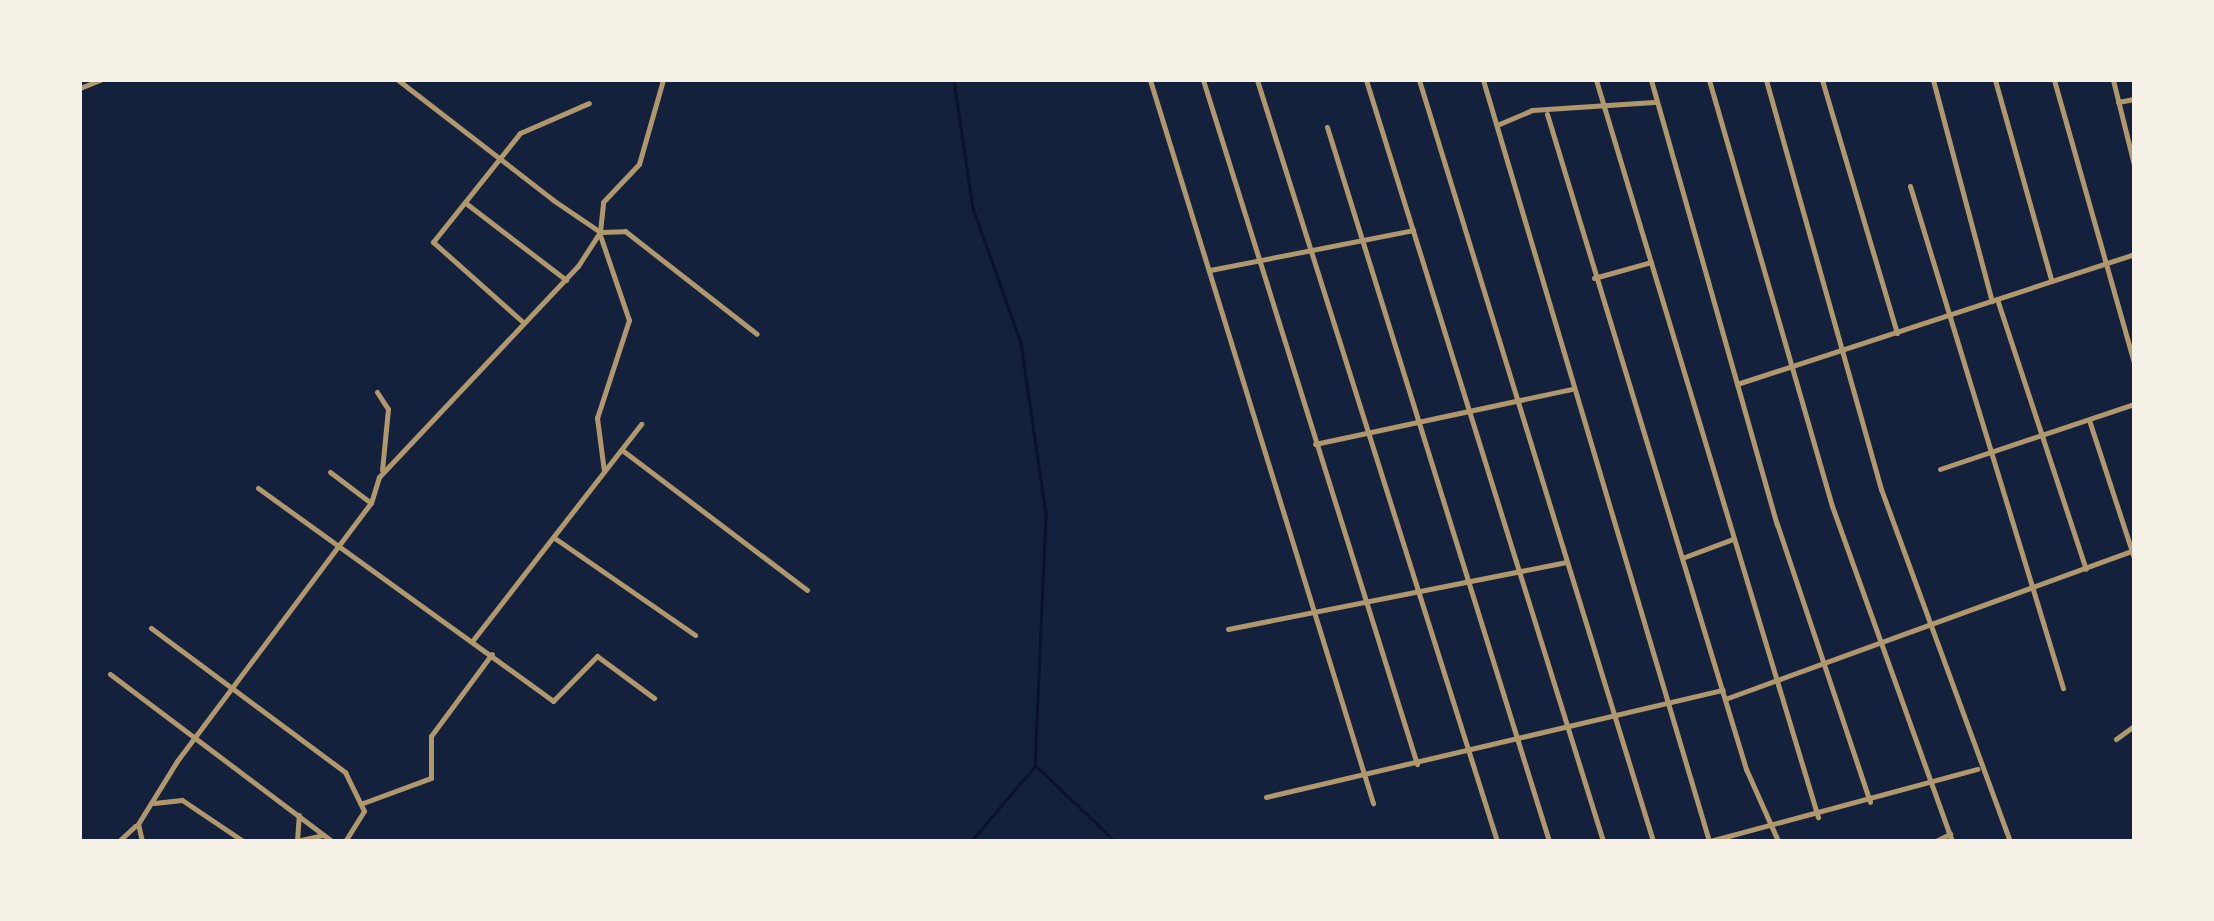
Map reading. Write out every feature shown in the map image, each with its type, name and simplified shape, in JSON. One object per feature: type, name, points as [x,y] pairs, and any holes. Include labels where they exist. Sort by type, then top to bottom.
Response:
[{"type":"street","points":[[80,88],[100,80]]},
{"type":"street","points":[[398,80],[600,232],[626,231],[758,334]]},
{"type":"street","points":[[604,472],[601,393],[629,320],[600,232],[604,202],[639,164],[663,80]]},
{"type":"street","points":[[1150,80],[1374,803]]},
{"type":"street","points":[[1203,80],[1263,260],[1315,444],[1417,764]]},
{"type":"street","points":[[1258,80],[1466,756],[1497,841]]},
{"type":"street","points":[[1366,80],[1602,841]]},
{"type":"street","points":[[1419,80],[1653,841]]},
{"type":"street","points":[[1483,80],[1572,389],[1710,841],[1870,802],[1978,768]]},
{"type":"street","points":[[1596,80],[1818,816]]},
{"type":"street","points":[[1652,80],[1654,102],[1737,384],[1870,802]]},
{"type":"street","points":[[1709,80],[1790,365],[1951,838],[1936,841]]},
{"type":"street","points":[[1766,80],[1842,350],[1930,627],[1978,768],[2010,841]]},
{"type":"street","points":[[1822,80],[1897,333]]},
{"type":"street","points":[[1933,80],[1995,300],[2086,569]]},
{"type":"street","points":[[1995,80],[2051,281]]},
{"type":"street","points":[[2054,80],[2134,363]]},
{"type":"street","points":[[2112,80],[2134,165]]},
{"type":"street","points":[[2118,102],[2134,99]]},
{"type":"street","points":[[1497,125],[1521,112],[1547,114],[1654,102]]},
{"type":"street","points":[[524,322],[433,248],[524,130],[588,103]]},
{"type":"street","points":[[1547,114],[1725,698],[1778,841]]},
{"type":"street","points":[[1327,127],[1549,841]]},
{"type":"street","points":[[1910,186],[1945,316],[2063,688]]},
{"type":"street","points":[[468,204],[566,280]]},
{"type":"street","points":[[1209,270],[1414,230]]},
{"type":"street","points":[[382,474],[566,280],[600,232]]},
{"type":"street","points":[[1737,384],[2134,254]]},
{"type":"street","points":[[1594,278],[1650,262]]},
{"type":"street","points":[[1315,444],[1572,389]]},
{"type":"street","points":[[119,841],[138,824],[194,738],[371,503],[382,474],[388,409],[377,392]]},
{"type":"street","points":[[1940,469],[2040,439],[2134,404]]},
{"type":"street","points":[[1725,698],[2133,553],[2089,420]]},
{"type":"street","points":[[473,640],[556,539],[642,424]]},
{"type":"street","points":[[622,450],[807,590]]},
{"type":"street","points":[[330,472],[371,503]]},
{"type":"street","points":[[258,488],[336,550],[473,640],[558,702],[597,656],[654,698]]},
{"type":"street","points":[[556,539],[695,635]]},
{"type":"street","points":[[1682,558],[1733,539]]},
{"type":"street","points":[[1228,629],[1314,617],[1566,562]]},
{"type":"street","points":[[152,628],[230,690],[336,764],[363,803]]},
{"type":"street","points":[[346,841],[363,803],[432,778],[431,736],[492,654]]},
{"type":"street","points":[[110,674],[332,841]]},
{"type":"street","points":[[1266,797],[1364,773],[1466,756],[1615,717],[1671,707],[1723,690]]},
{"type":"street","points":[[2116,739],[2134,726]]},
{"type":"street","points":[[154,802],[182,800],[242,841]]},
{"type":"street","points":[[300,815],[297,841],[324,835]]},
{"type":"street","points":[[138,824],[142,841]]},
{"type":"waterway","points":[[954,80],[973,208],[1021,343],[1046,515],[1035,765],[1115,841]]},
{"type":"waterway","points":[[971,841],[1035,766]]}]
